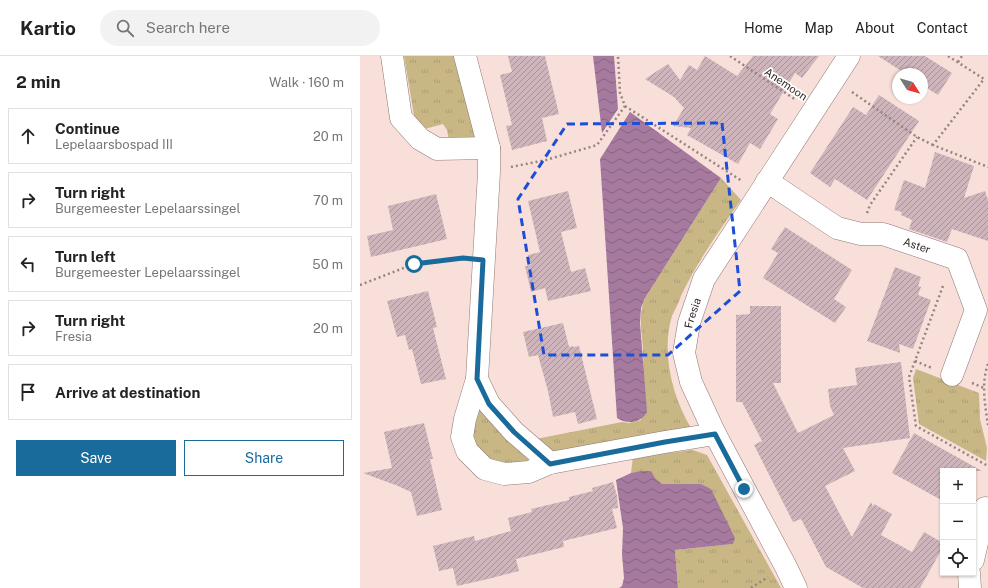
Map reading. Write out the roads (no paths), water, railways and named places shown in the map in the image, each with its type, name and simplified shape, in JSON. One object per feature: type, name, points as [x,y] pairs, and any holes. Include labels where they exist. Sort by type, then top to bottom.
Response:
[{"type":"street","points":[[392,56],[401,118],[420,139],[437,149],[489,148]]},
{"type":"street","points":[[465,56],[489,148],[489,172],[477,379],[465,419],[462,437],[467,451],[484,469],[504,474],[529,472],[550,464],[715,434]]},
{"type":"street","name":"Fresia","points":[[796,588],[715,434],[691,382],[684,353],[689,323],[704,279],[849,56]]},
{"type":"street","name":"Aster","points":[[764,187],[837,228],[861,234],[883,234],[957,259],[976,310],[952,375]]},
{"type":"street","points":[[477,379],[489,404],[514,432],[550,464]]},
{"type":"street","points":[[976,547],[985,508]]},
{"type":"street","points":[[969,576],[970,588]]},
{"type":"water","points":[[593,56],[614,56],[618,109],[602,133]]},
{"type":"water","points":[[630,112],[721,178],[645,298],[641,308],[640,323],[647,412],[638,421],[625,422],[617,418],[600,159]]},
{"type":"water","points":[[651,471],[655,478],[662,484],[701,484],[711,489],[735,538],[733,544],[675,550],[678,588],[619,588],[622,586],[624,578],[622,554],[623,528],[616,480],[631,473]]}]
